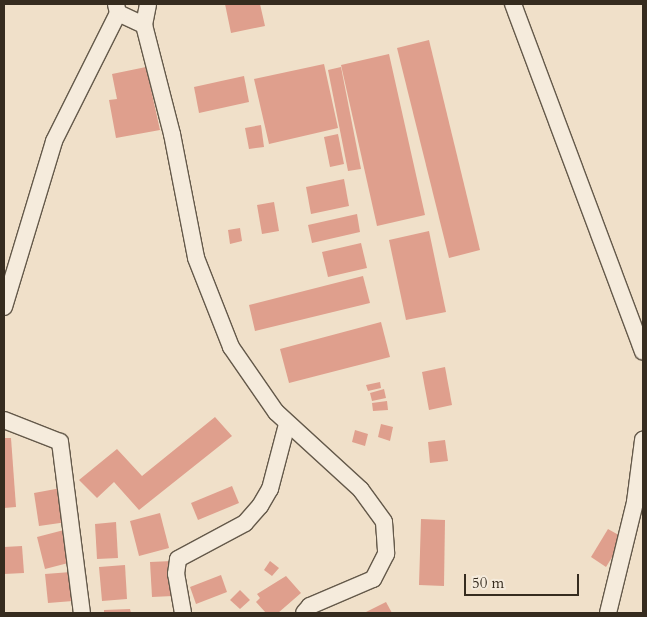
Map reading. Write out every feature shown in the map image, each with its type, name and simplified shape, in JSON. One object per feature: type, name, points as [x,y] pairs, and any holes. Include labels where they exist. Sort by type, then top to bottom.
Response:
[{"type":"street","points":[[148,4],[144,25],[172,134],[196,258],[214,311],[240,361],[287,424],[375,506],[387,538],[382,566],[373,579],[324,599],[304,613]]},
{"type":"street","points":[[513,4],[643,351]]},
{"type":"street","points":[[4,307],[54,140],[117,8],[144,25]]},
{"type":"street","points":[[4,420],[60,442],[82,613]]},
{"type":"street","points":[[183,613],[176,574],[178,559],[245,523],[260,506],[270,490],[287,424]]},
{"type":"street","points":[[608,613],[635,502],[643,440]]},
{"type":"building","points":[[225,4],[260,4],[265,26],[231,33]]},
{"type":"building","points":[[429,40],[480,250],[449,258],[397,48]]},
{"type":"building","points":[[389,54],[425,215],[377,226],[341,65]]},
{"type":"building","points":[[324,64],[338,128],[269,144],[254,79]]},
{"type":"building","points":[[146,67],[160,130],[116,138],[109,100],[117,99],[112,74]]},
{"type":"building","points":[[341,67],[361,169],[348,171],[328,70]]},
{"type":"building","points":[[244,76],[249,102],[199,113],[194,87]]},
{"type":"building","points":[[261,125],[264,147],[249,149],[245,128]]},
{"type":"building","points":[[338,134],[344,164],[330,167],[324,137]]},
{"type":"building","points":[[344,179],[349,206],[311,214],[306,187]]},
{"type":"building","points":[[274,202],[279,231],[262,234],[257,205]]},
{"type":"building","points":[[357,214],[360,232],[312,243],[308,225]]},
{"type":"building","points":[[240,228],[242,241],[230,244],[228,230]]},
{"type":"building","points":[[429,231],[446,312],[406,320],[389,240]]},
{"type":"building","points":[[361,243],[367,268],[328,277],[322,252]]},
{"type":"building","points":[[363,276],[370,303],[255,331],[249,305]]},
{"type":"building","points":[[381,322],[390,357],[289,383],[280,349]]},
{"type":"building","points":[[445,367],[452,405],[429,410],[422,372]]},
{"type":"building","points":[[380,382],[381,388],[368,391],[366,385]]},
{"type":"building","points":[[384,389],[386,398],[372,401],[370,393]]},
{"type":"building","points":[[387,401],[388,410],[373,411],[372,403]]},
{"type":"building","points":[[215,417],[232,436],[139,510],[114,482],[97,498],[79,480],[117,449],[142,476]]},
{"type":"building","points":[[381,424],[393,427],[390,441],[378,437]]},
{"type":"building","points":[[355,430],[368,434],[365,446],[352,442]]},
{"type":"building","points":[[4,438],[11,438],[16,507],[4,508]]},
{"type":"building","points":[[445,440],[448,461],[430,463],[428,442]]},
{"type":"building","points":[[232,486],[239,503],[198,520],[191,503]]},
{"type":"building","points":[[61,488],[67,522],[39,526],[34,493]]},
{"type":"building","points":[[160,513],[169,548],[139,556],[130,521]]},
{"type":"building","points":[[421,519],[445,520],[444,586],[419,585]]},
{"type":"building","points":[[116,522],[118,558],[97,559],[95,524]]},
{"type":"building","points":[[608,529],[624,538],[606,567],[591,557]]},
{"type":"building","points":[[64,530],[72,562],[45,569],[37,537]]},
{"type":"building","points":[[22,546],[24,573],[4,574],[4,547]]},
{"type":"building","points":[[172,561],[173,596],[152,597],[150,562]]},
{"type":"building","points":[[270,561],[279,568],[272,576],[264,570]]},
{"type":"building","points":[[125,565],[127,599],[102,601],[99,567]]},
{"type":"building","points":[[71,572],[73,601],[48,603],[45,574]]},
{"type":"building","points":[[221,575],[227,592],[196,604],[190,587]]},
{"type":"building","points":[[286,576],[301,593],[278,613],[266,613],[256,602],[260,598],[257,594]]},
{"type":"building","points":[[240,590],[250,600],[240,609],[230,600]]},
{"type":"building","points":[[386,602],[392,613],[364,613]]},
{"type":"building","points":[[130,609],[131,613],[104,613],[104,610]]}]
